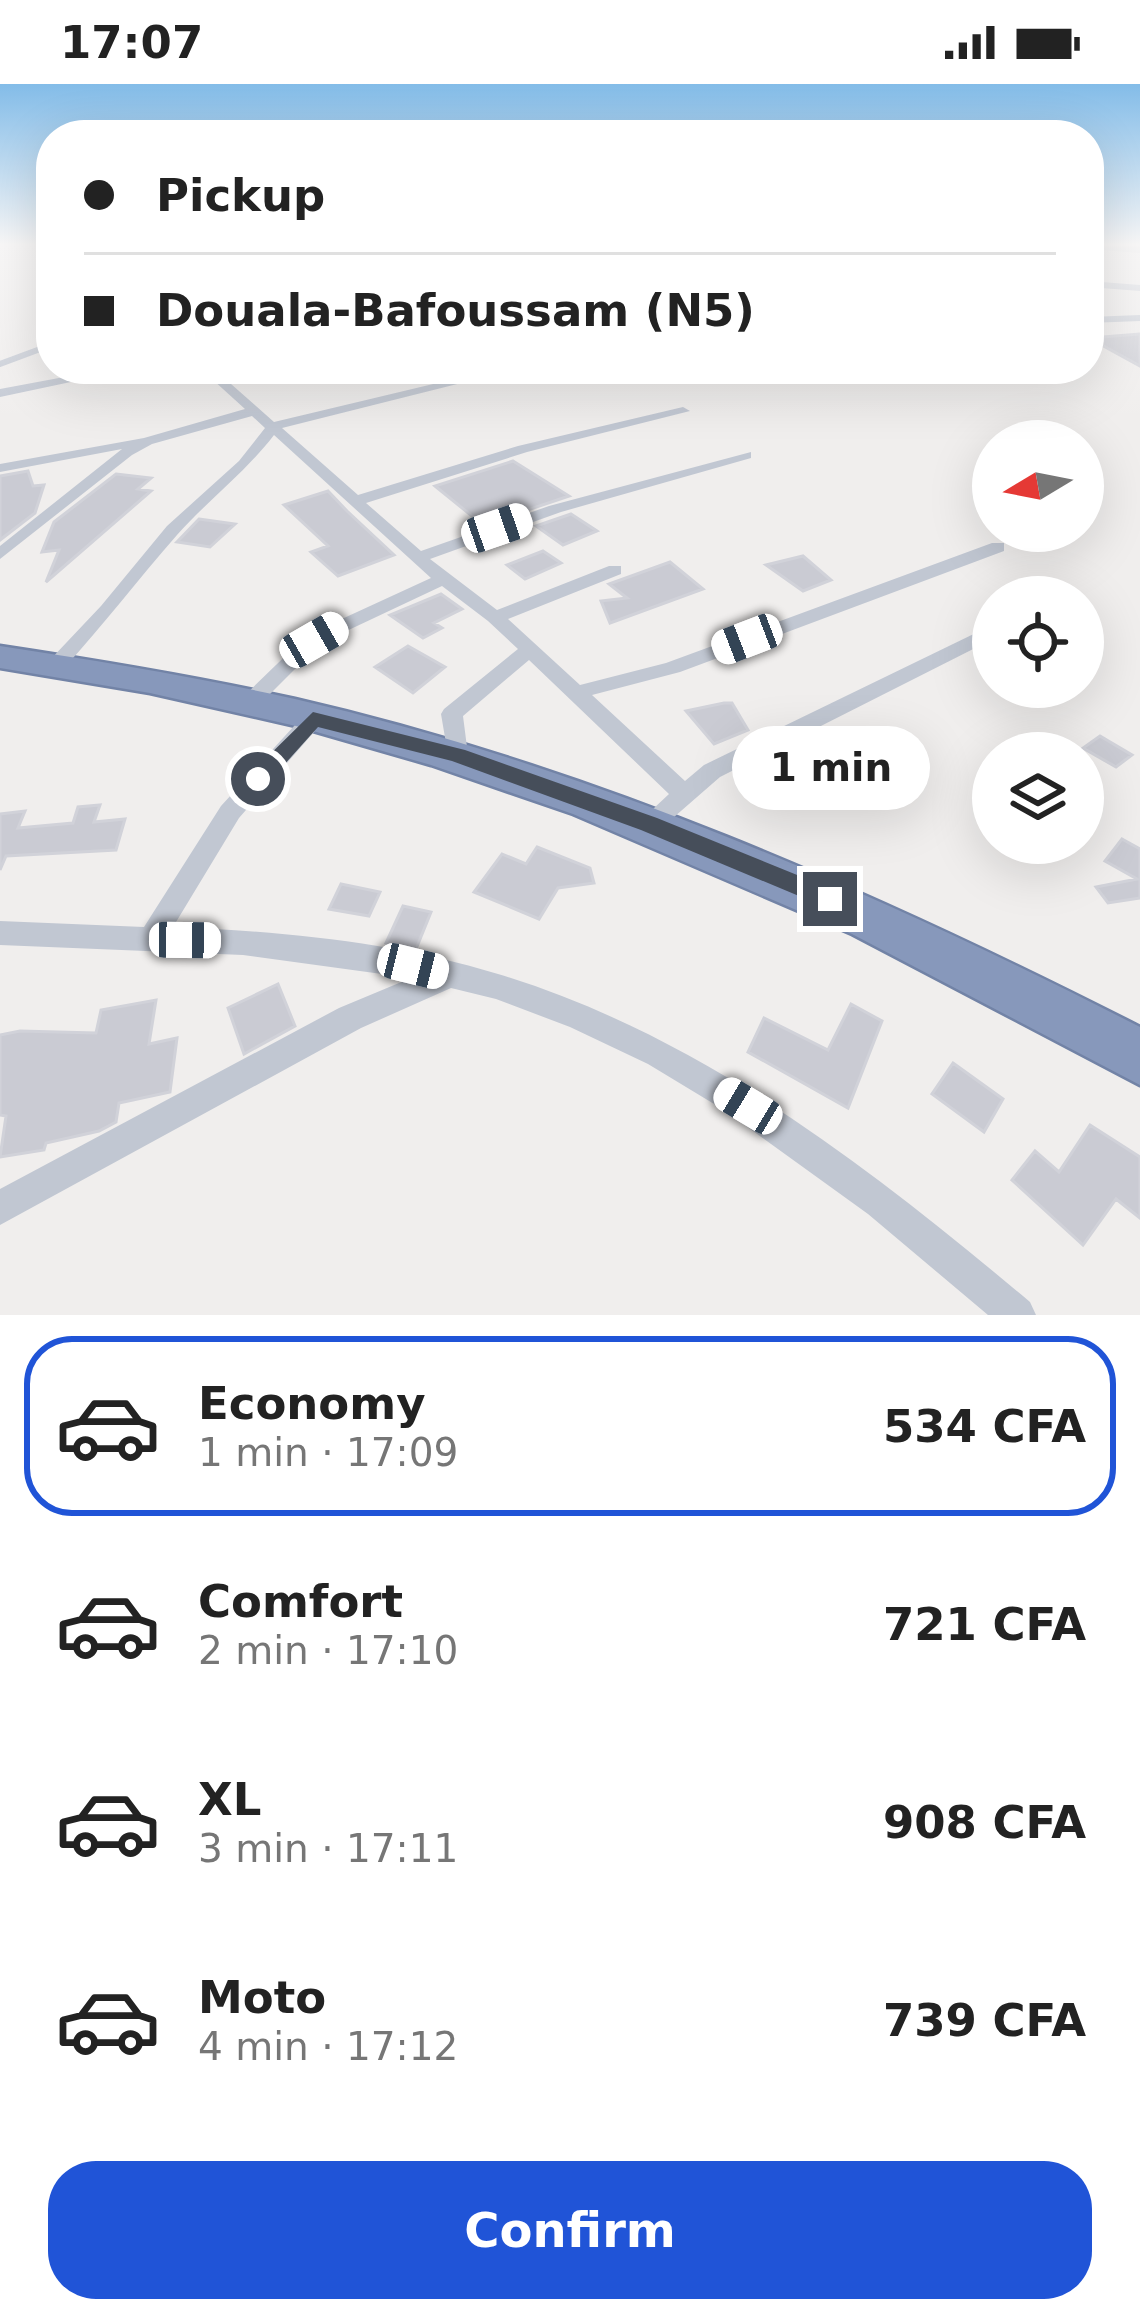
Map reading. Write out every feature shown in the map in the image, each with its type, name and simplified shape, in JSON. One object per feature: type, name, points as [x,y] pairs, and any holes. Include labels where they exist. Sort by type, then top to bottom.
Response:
[{"type":"highway","points":[[0,657],[251,701],[457,755],[649,824],[917,940],[1140,1058]]},
{"type":"street","points":[[1104,319],[1140,318]]},
{"type":"street","points":[[0,393],[47,384]]},
{"type":"street","points":[[224,384],[443,579],[495,617],[527,652],[683,793]]},
{"type":"street","points":[[56,665],[173,530],[244,464],[274,426],[449,384]]},
{"type":"street","points":[[0,468],[110,443],[147,441],[254,411]]},
{"type":"street","points":[[359,500],[554,441],[683,411]]},
{"type":"street","points":[[0,554],[113,461],[147,441]]},
{"type":"street","points":[[419,557],[555,508],[746,455]]},
{"type":"street","points":[[575,693],[673,668],[985,552]]},
{"type":"street","points":[[495,617],[615,570]]},
{"type":"street","points":[[251,701],[314,640],[443,579]]},
{"type":"street","points":[[649,824],[683,793],[745,753],[972,642]]},
{"type":"street","points":[[457,755],[452,714],[527,652]]},
{"type":"street","points":[[151,940],[230,812],[313,719]]},
{"type":"street","points":[[0,932],[220,941],[312,951],[449,975],[538,998],[625,1033],[748,1106],[884,1200],[1017,1315]]},
{"type":"street","points":[[0,1208],[350,1018],[449,975]]},
{"type":"lane","points":[[0,364],[36,351]]},
{"type":"building","points":[[1140,334],[1140,366],[1104,346],[1104,337]]},
{"type":"building","points":[[513,461],[569,496],[483,525],[435,486]]},
{"type":"building","points":[[28,471],[33,486],[44,485],[35,513],[0,540],[0,476]]},
{"type":"building","points":[[116,474],[151,478],[138,489],[151,491],[46,582],[59,550],[42,552],[54,522]]},
{"type":"building","points":[[328,491],[394,555],[338,576],[311,552],[328,546],[284,505]]},
{"type":"building","points":[[571,514],[597,531],[563,545],[536,526]]},
{"type":"building","points":[[199,519],[235,524],[210,547],[177,542]]},
{"type":"building","points":[[543,551],[561,563],[525,579],[507,565]]},
{"type":"building","points":[[803,556],[831,580],[803,591],[766,565]]},
{"type":"building","points":[[670,562],[703,589],[610,623],[601,601],[627,598],[609,584]]},
{"type":"building","points":[[441,594],[462,609],[434,623],[442,628],[423,638],[390,615]]},
{"type":"building","points":[[408,646],[445,667],[413,693],[375,667]]},
{"type":"building","points":[[732,703],[748,730],[714,744],[686,711]]},
{"type":"building","points":[[1104,738],[1132,755],[1116,767],[1104,760]]},
{"type":"building","points":[[100,805],[94,822],[125,819],[116,850],[6,856],[0,870],[0,814],[25,811],[18,828],[73,823],[78,807]]},
{"type":"building","points":[[1122,839],[1140,849],[1140,898],[1108,903],[1096,887],[1137,879],[1105,861]]},
{"type":"building","points":[[537,847],[590,868],[594,883],[558,888],[539,919],[474,892],[502,854],[526,864]]},
{"type":"building","points":[[341,884],[380,892],[369,916],[329,909]]},
{"type":"building","points":[[403,906],[431,912],[416,949],[386,943]]},
{"type":"building","points":[[278,984],[295,1026],[244,1054],[228,1008]]},
{"type":"building","points":[[156,1000],[149,1044],[177,1038],[170,1092],[119,1103],[116,1122],[99,1131],[46,1143],[44,1150],[0,1157],[6,1116],[0,1115],[0,1035],[96,1033],[101,1010]]},
{"type":"building","points":[[851,1004],[882,1021],[848,1108],[748,1052],[764,1018],[828,1050]]},
{"type":"building","points":[[953,1063],[1003,1099],[984,1132],[932,1094]]},
{"type":"building","points":[[1090,1125],[1140,1157],[1140,1218],[1116,1199],[1083,1245],[1012,1180],[1035,1151],[1059,1172]]},
{"type":"route","points":[[258,779],[313,719],[457,755],[649,824],[830,899]]}]
